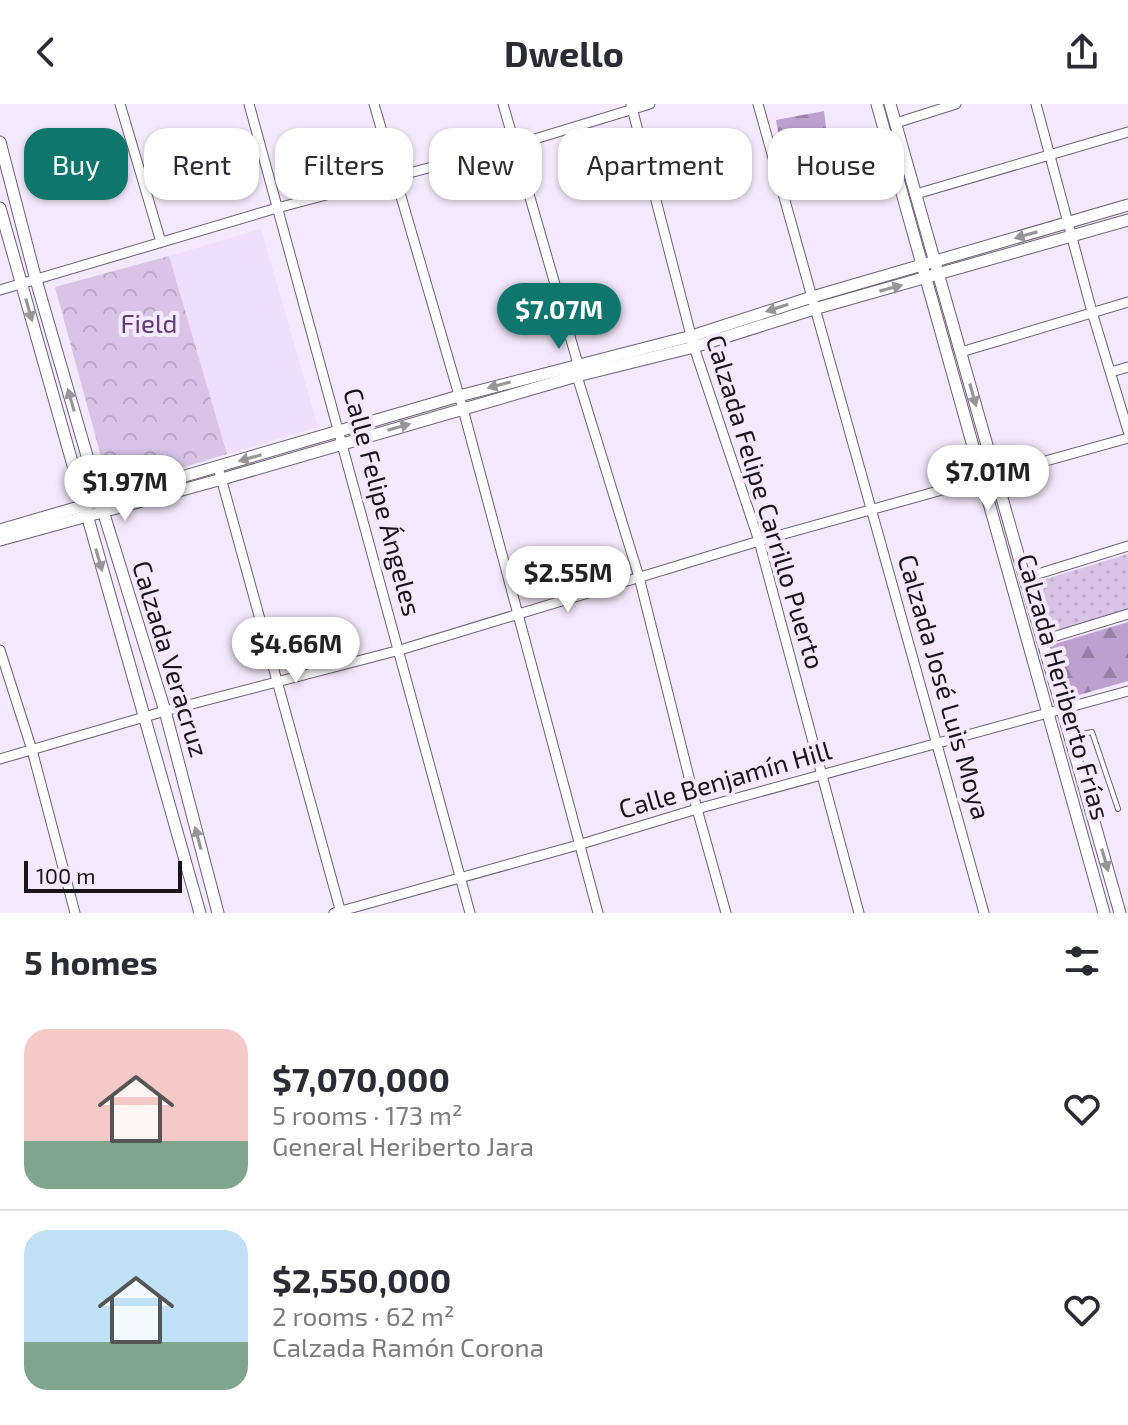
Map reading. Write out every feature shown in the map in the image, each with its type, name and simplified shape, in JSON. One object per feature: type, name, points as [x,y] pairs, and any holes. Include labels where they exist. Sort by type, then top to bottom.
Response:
[{"type":"street","points":[[120,104],[161,242]]},
{"type":"street","name":"Calle Felipe Ángeles","points":[[249,104],[470,913]]},
{"type":"street","points":[[374,104],[380,128]]},
{"type":"street","points":[[503,104],[510,128]]},
{"type":"street","points":[[542,136],[650,104]]},
{"type":"street","name":"Calzada José Luis Moya","points":[[758,104],[984,913]]},
{"type":"street","name":"Calzada Heriberto Frías","points":[[877,104],[1104,913]]},
{"type":"street","name":"Calzada Heriberto Frías","points":[[890,104],[1120,913]]},
{"type":"street","points":[[896,123],[956,104]]},
{"type":"street","points":[[1036,104],[1092,312],[1128,431]]},
{"type":"street","name":"Calzada Felipe Carrillo Puerto","points":[[632,107],[693,341],[759,541],[859,913]]},
{"type":"street","points":[[916,194],[1128,132]]},
{"type":"street","name":"Calzada Veracruz","points":[[0,142],[101,506],[165,711],[218,913]]},
{"type":"street","points":[[0,290],[308,200]]},
{"type":"street","points":[[401,200],[463,409],[598,913]]},
{"type":"street","points":[[530,200],[639,577],[726,913]]},
{"type":"street","points":[[342,438],[459,396],[693,341],[922,265],[1128,205]]},
{"type":"street","name":"Calzada Veracruz","points":[[0,208],[200,913]]},
{"type":"street","points":[[813,303],[926,279],[1128,220]]},
{"type":"street","points":[[961,352],[1128,302]]},
{"type":"street","points":[[1111,372],[1128,367]]},
{"type":"street","points":[[0,530],[101,506],[342,438],[463,409],[577,370]]},
{"type":"street","points":[[0,759],[165,711],[400,650],[759,541],[1128,438]]},
{"type":"street","points":[[220,473],[338,912]]},
{"type":"street","points":[[0,540],[85,510]]},
{"type":"street","points":[[1025,578],[1128,546]]},
{"type":"street","points":[[1043,640],[1128,614]]},
{"type":"street","points":[[0,650],[32,750],[75,913]]},
{"type":"street","name":"Calle Benjamín Hill","points":[[338,912],[697,809],[1128,691]]},
{"type":"lane","points":[[1070,737],[1092,732],[1118,809]]},
{"type":"shaded area","points":[[261,229],[318,427],[227,454],[169,256]]},
{"type":"green space","points":[[824,111],[826,128],[777,128],[776,120]]},
{"type":"green space","name":"Field","points":[[169,256],[227,454],[110,490],[55,287]]},
{"type":"green space","points":[[1128,554],[1128,617],[1045,637],[1029,584]]},
{"type":"green space","points":[[1128,622],[1128,681],[1065,699],[1048,646]]}]
